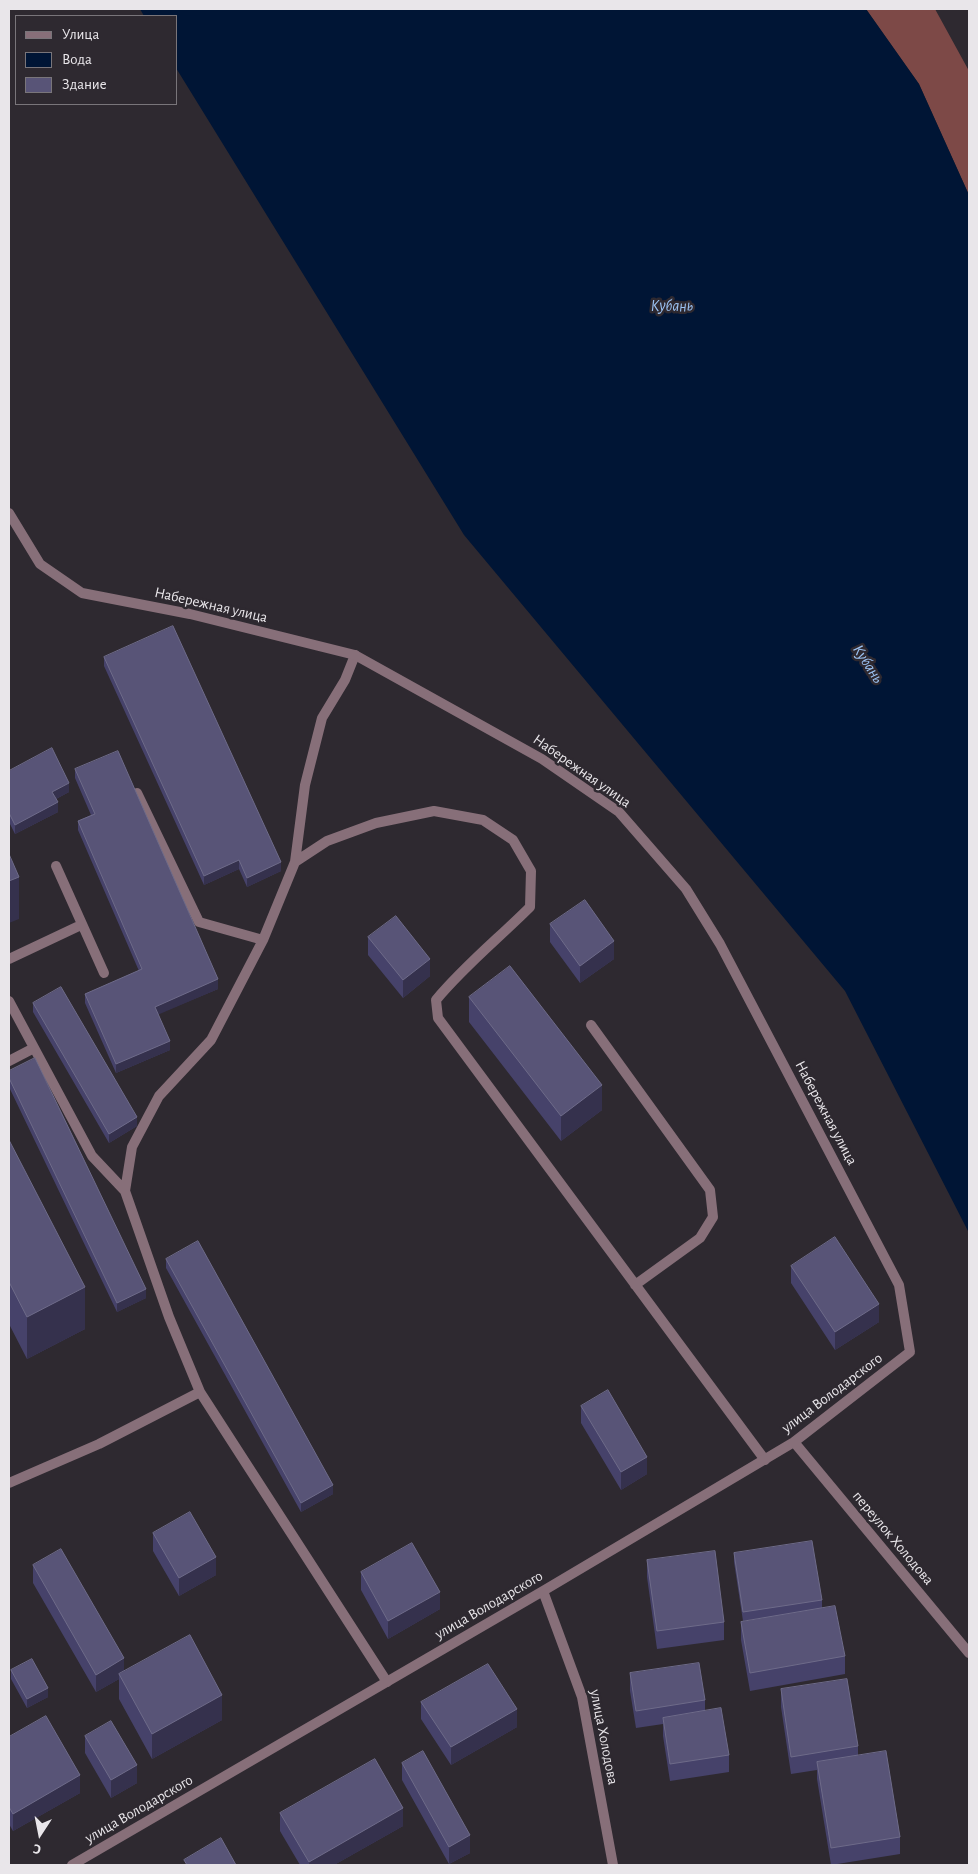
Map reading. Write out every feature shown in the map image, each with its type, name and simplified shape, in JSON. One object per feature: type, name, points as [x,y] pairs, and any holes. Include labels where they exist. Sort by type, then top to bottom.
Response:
[{"type":"street","name":"Набережная улица","points":[[9,513],[40,564],[82,593],[190,614],[356,655],[542,758],[619,812],[686,889],[720,944],[900,1285],[910,1352]]},
{"type":"street","points":[[124,1191],[132,1147],[159,1096],[211,1040],[263,940],[295,862],[305,785],[322,718],[356,655]]},
{"type":"street","points":[[137,793],[199,922],[263,940]]},
{"type":"street","points":[[295,862],[327,841],[376,823],[434,811],[483,820],[513,840],[531,871],[530,907],[451,982],[436,1000],[438,1018],[765,1460]]},
{"type":"street","points":[[56,866],[104,973]]},
{"type":"street","points":[[9,959],[81,924]]},
{"type":"street","points":[[9,1001],[92,1156],[124,1191],[169,1317],[200,1392],[387,1682]]},
{"type":"street","points":[[592,1025],[710,1190],[713,1216],[700,1238],[635,1285]]},
{"type":"street","points":[[9,1061],[34,1048]]},
{"type":"street","name":"улица Володарского","points":[[72,1865],[765,1460],[794,1442],[910,1352]]},
{"type":"street","points":[[9,1483],[99,1444],[200,1392]]},
{"type":"street","name":"переулок Холодова","points":[[794,1442],[969,1653]]},
{"type":"street","name":"улица Холодова","points":[[543,1591],[582,1697],[613,1865]]},
{"type":"shaded area","points":[[866,9],[935,9],[969,71],[969,195],[919,84]]},
{"type":"water","name":"Кубань","points":[[140,9],[866,9],[919,84],[969,195],[969,1233],[845,991],[464,535],[178,71],[178,15],[143,15]]},
{"type":"building","points":[[173,626],[281,862],[247,878],[239,860],[204,876],[104,657]]},
{"type":"building","points":[[52,748],[69,783],[52,792],[58,802],[15,825],[9,813],[9,771]]},
{"type":"building","points":[[118,751],[218,979],[155,1007],[170,1041],[116,1064],[85,994],[142,969],[78,821],[95,814],[75,769]]},
{"type":"building","points":[[9,854],[19,877],[9,881]]},
{"type":"building","points":[[585,900],[614,941],[580,966],[550,924]]},
{"type":"building","points":[[396,916],[430,959],[403,980],[368,937]]},
{"type":"building","points":[[510,966],[602,1085],[561,1116],[469,997]]},
{"type":"building","points":[[61,987],[137,1117],[109,1134],[33,1003]]},
{"type":"building","points":[[35,1058],[146,1289],[117,1303],[9,1078],[9,1071]]},
{"type":"building","points":[[9,1140],[85,1287],[27,1317],[9,1282]]},
{"type":"building","points":[[835,1237],[879,1304],[835,1332],[791,1266]]},
{"type":"building","points":[[198,1241],[333,1485],[301,1503],[166,1259]]},
{"type":"building","points":[[608,1390],[647,1457],[621,1472],[581,1406]]},
{"type":"building","points":[[190,1512],[216,1557],[179,1578],[153,1533]]},
{"type":"building","points":[[812,1541],[822,1600],[743,1612],[734,1553]]},
{"type":"building","points":[[412,1543],[440,1592],[388,1621],[361,1572]]},
{"type":"building","points":[[61,1549],[124,1658],[96,1675],[33,1565]]},
{"type":"building","points":[[715,1551],[724,1622],[657,1631],[647,1560]]},
{"type":"building","points":[[835,1606],[845,1656],[750,1673],[741,1622]]},
{"type":"building","points":[[190,1635],[222,1695],[152,1734],[119,1674]]},
{"type":"building","points":[[32,1659],[48,1688],[27,1699],[11,1670]]},
{"type":"building","points":[[699,1663],[705,1700],[636,1711],[630,1673]]},
{"type":"building","points":[[488,1664],[517,1709],[451,1747],[421,1702]]},
{"type":"building","points":[[847,1679],[858,1746],[791,1757],[781,1689]]},
{"type":"building","points":[[721,1708],[729,1755],[670,1764],[663,1718]]},
{"type":"building","points":[[46,1716],[80,1775],[13,1814],[9,1807],[9,1737]]},
{"type":"building","points":[[111,1721],[137,1765],[111,1780],[85,1736]]},
{"type":"building","points":[[423,1751],[470,1835],[449,1847],[402,1763]]},
{"type":"building","points":[[886,1751],[900,1837],[831,1848],[817,1762]]},
{"type":"building","points":[[375,1759],[403,1808],[309,1862],[280,1813]]},
{"type":"building","points":[[221,1838],[236,1865],[187,1865],[184,1860]]}]
